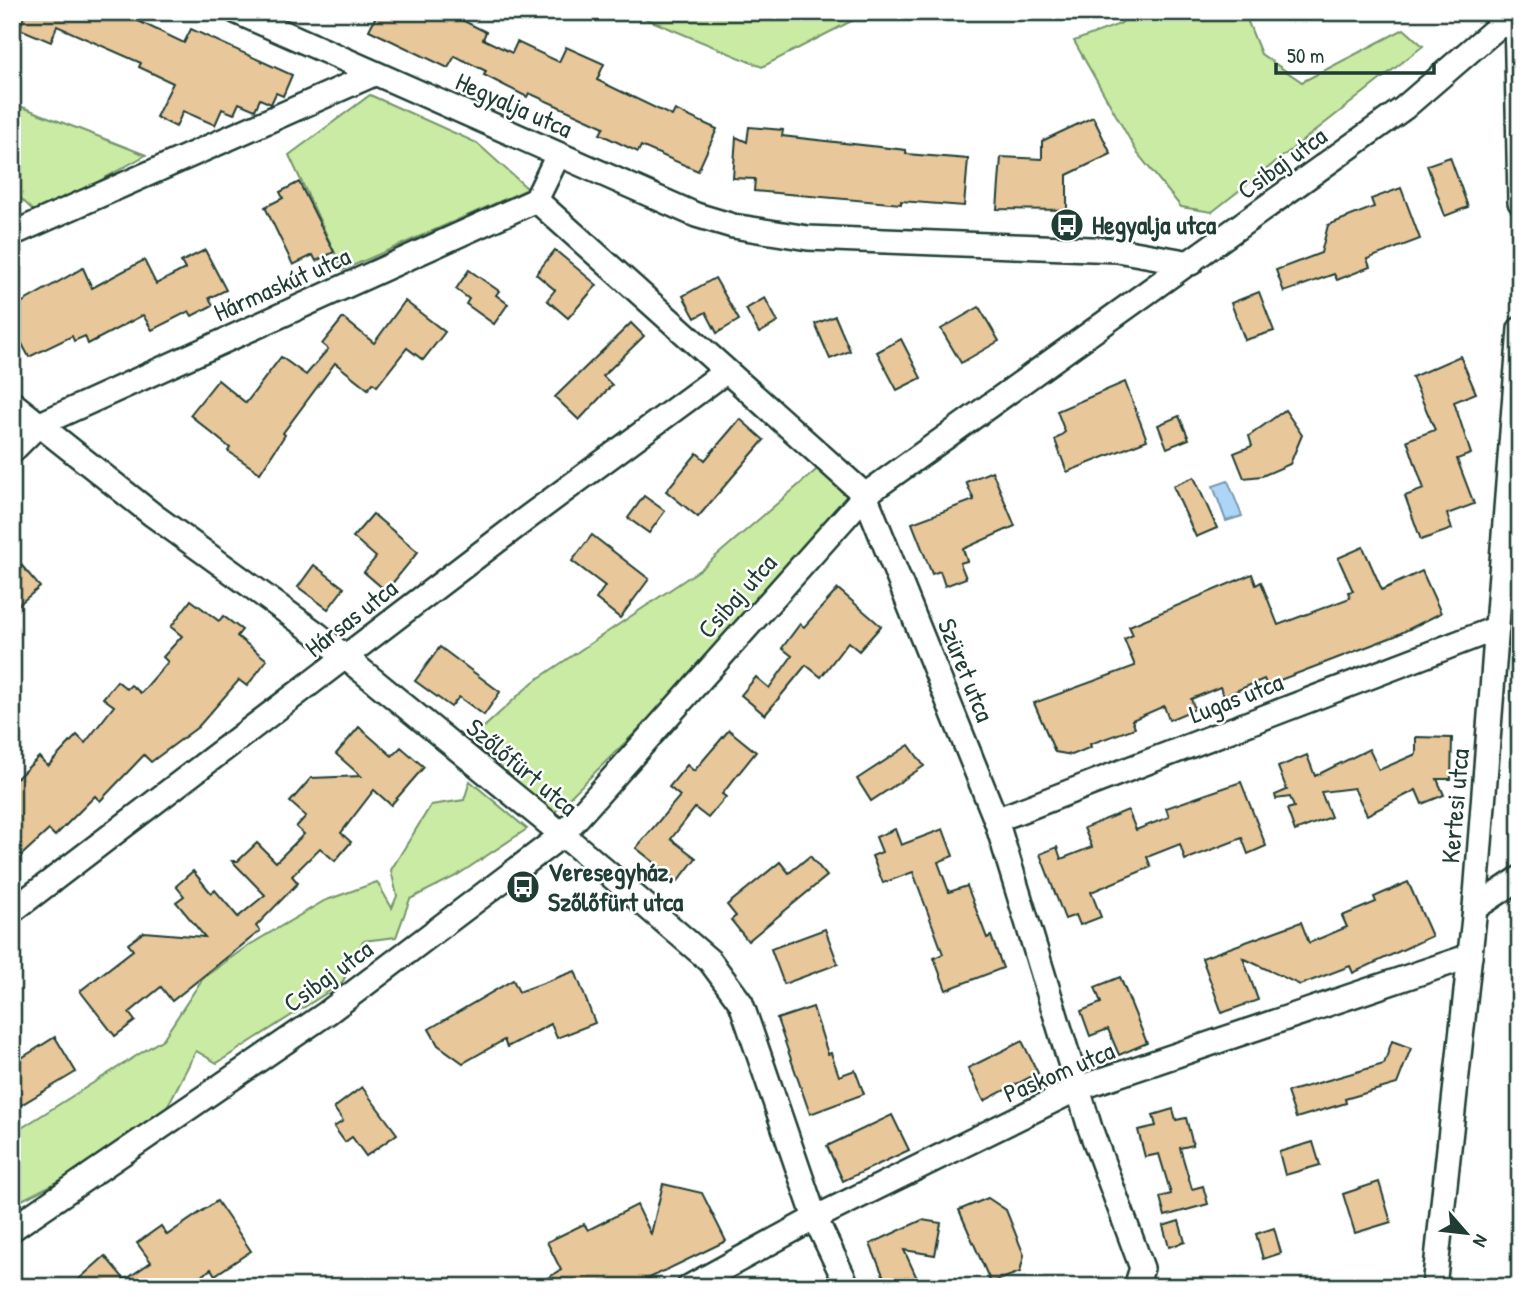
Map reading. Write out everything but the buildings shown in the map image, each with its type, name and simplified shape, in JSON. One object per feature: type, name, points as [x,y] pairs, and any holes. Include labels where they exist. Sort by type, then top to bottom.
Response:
[{"type":"street","name":"Hegyalja utca","points":[[237,12],[696,215],[733,226],[808,239],[1117,250],[1191,263]]},
{"type":"street","points":[[1516,12],[1520,202]]},
{"type":"street","name":"Csibaj utca","points":[[12,1229],[327,1013],[561,836],[865,495],[1405,108],[1516,12]]},
{"type":"street","points":[[12,234],[374,74]]},
{"type":"street","points":[[537,200],[558,155]]},
{"type":"street","name":"Szüret utca","points":[[537,200],[865,495],[996,820],[1090,1129],[1142,1268],[1136,1287]]},
{"type":"street","name":"Hármaskút utca","points":[[12,451],[38,425],[537,200]]},
{"type":"street","name":"Kertesi utca","points":[[1434,1287],[1475,908],[1520,329]]},
{"type":"street","name":"Hársas utca","points":[[12,911],[527,518],[726,372]]},
{"type":"street","name":"Szőlőfürt utca","points":[[12,403],[153,515],[346,657],[710,961],[741,1003],[815,1218],[848,1287]]},
{"type":"street","name":"Lugas utca","points":[[996,820],[1497,628]]},
{"type":"street","points":[[1475,908],[1520,878]]},
{"type":"street","name":"Paskom utca","points":[[689,1287],[815,1218],[1079,1088],[1470,956]]},
{"type":"green space","points":[[630,12],[869,12],[762,67]]},
{"type":"green space","points":[[1133,12],[1244,12],[1261,54],[1302,82],[1404,29],[1423,46],[1212,212],[1181,207],[1138,154],[1074,41],[1120,24]]},
{"type":"green space","points":[[370,95],[477,143],[528,189],[343,270],[289,155]]},
{"type":"green space","points":[[12,103],[146,155],[38,215],[12,190]]},
{"type":"green space","points":[[822,465],[842,479],[848,496],[672,696],[553,814],[470,740],[533,682],[701,569]]},
{"type":"green space","points":[[470,781],[527,829],[456,876],[410,899],[396,937],[363,941],[342,983],[217,1063],[196,1051],[164,1113],[103,1159],[12,1205],[12,1134],[163,1039],[203,978],[246,947],[324,901],[377,882],[392,908],[397,896],[391,870],[431,805],[464,800]]},
{"type":"water","points":[[1228,481],[1242,516],[1226,521],[1213,486]]},
{"type":"place","name":"Hegyalja utca","points":[[1067,225]]},
{"type":"place","name":"Veresegyház, Szőlőfürt utca","points":[[523,887]]}]
